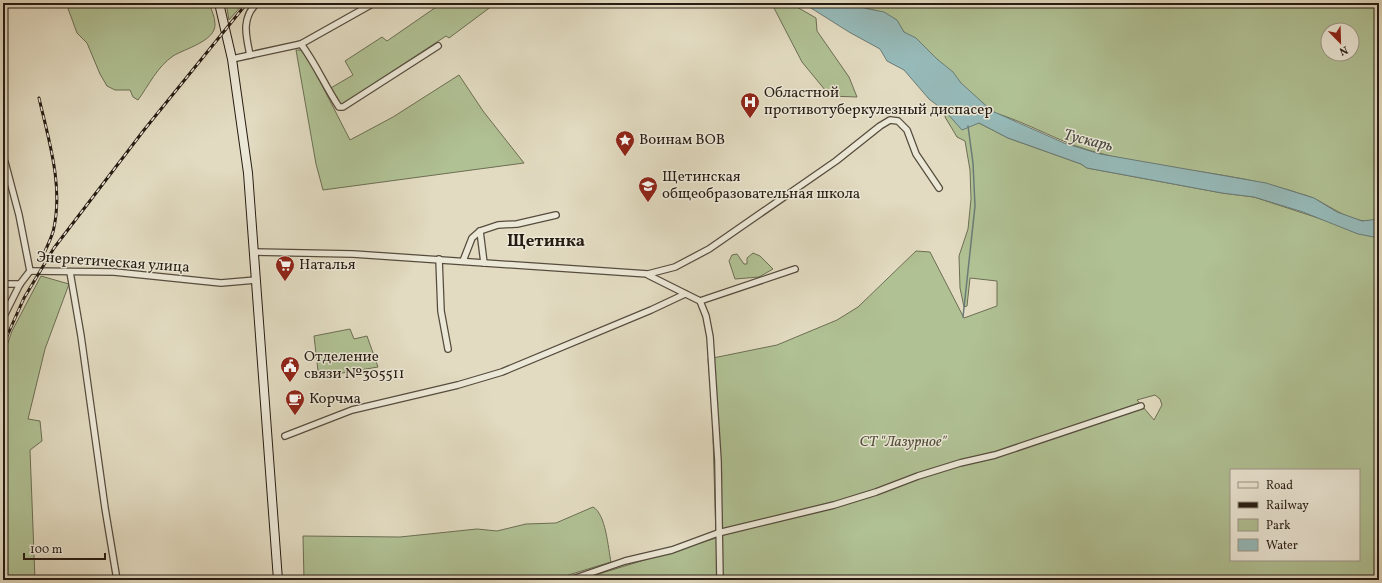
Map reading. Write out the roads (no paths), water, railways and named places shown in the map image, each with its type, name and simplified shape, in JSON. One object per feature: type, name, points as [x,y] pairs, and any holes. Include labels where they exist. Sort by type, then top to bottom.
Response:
[{"type":"main road","points":[[219,3],[232,59],[248,173],[278,580]]},
{"type":"street","points":[[250,55],[246,33],[246,20],[252,8],[257,3]]},
{"type":"street","points":[[232,59],[301,44],[374,3]]},
{"type":"street","points":[[301,44],[310,56],[333,98],[339,106],[343,107],[438,46]]},
{"type":"street","points":[[254,252],[353,254],[648,274],[675,267],[709,249],[836,161],[880,126],[890,120],[898,122],[907,130],[916,154],[939,188]]},
{"type":"street","name":"Энергетическая улица","points":[[5,162],[19,215],[30,271],[114,272],[221,283],[256,280]]},
{"type":"street","points":[[463,261],[472,238],[480,230],[498,225],[517,224],[556,215]]},
{"type":"street","points":[[480,230],[484,263]]},
{"type":"street","points":[[439,259],[440,299],[448,350]]},
{"type":"street","points":[[700,302],[795,269]]},
{"type":"street","points":[[3,318],[20,284],[30,271]]},
{"type":"street","points":[[70,272],[82,336],[105,508],[117,580]]},
{"type":"street","points":[[648,274],[700,302],[706,316],[710,338],[718,461],[718,533],[720,580]]},
{"type":"street","points":[[3,284],[20,284]]},
{"type":"street","points":[[285,436],[352,410],[458,385],[502,372],[651,310],[685,294]]},
{"type":"street","points":[[570,580],[625,561],[672,550],[718,533],[841,503],[956,464],[995,455],[1141,406]]},
{"type":"water","points":[[803,3],[853,3],[864,8],[884,12],[897,20],[904,32],[916,38],[937,59],[953,72],[961,83],[992,111],[1064,143],[1100,154],[1266,183],[1314,198],[1337,212],[1362,221],[1379,219],[1379,238],[1358,234],[1303,212],[1254,197],[1222,193],[1087,168],[1081,164],[1008,138],[979,123],[962,130],[946,112],[929,99],[904,70],[887,61],[880,49],[849,32]]},
{"type":"waterway","points":[[963,317],[975,206],[973,163],[968,126]]},
{"type":"railway","points":[[3,345],[24,298],[54,248],[144,130],[247,3]]},
{"type":"railway","points":[[39,98],[51,148],[57,199],[53,232],[41,260]]},
{"type":"place","name":"Областной противотуберкулезный диспасер","points":[[750,119]]},
{"type":"place","name":"Воинам ВОВ","points":[[625,157]]},
{"type":"place","name":"Щетинская общеобразовательная школа","points":[[648,203]]},
{"type":"place","name":"Наталья","points":[[285,282]]},
{"type":"place","name":"Отделение связи №305511","points":[[290,383]]},
{"type":"place","name":"Корчма","points":[[295,416]]},
{"type":"district","name":"Щетинка","points":[[546,241]]},
{"type":"water label","name":"Тускарь","points":[[1088,141]]},
{"type":"park label","name":"СТ \"Лазурное\"","points":[[903,442]]}]
